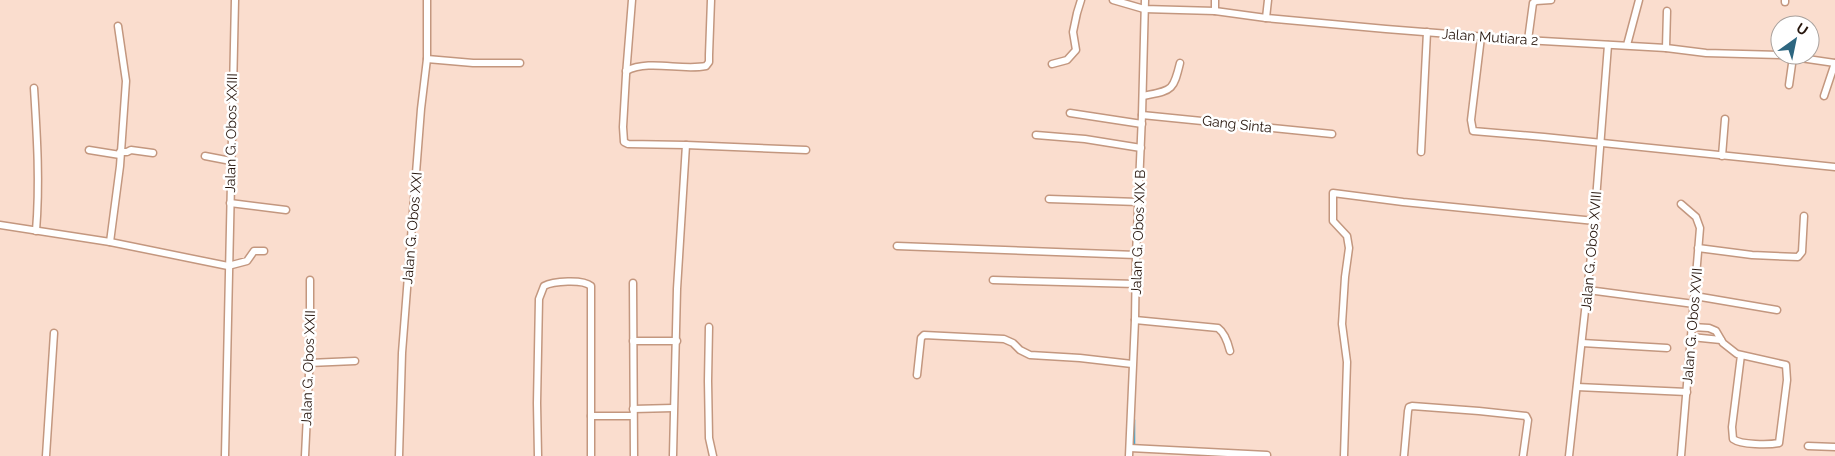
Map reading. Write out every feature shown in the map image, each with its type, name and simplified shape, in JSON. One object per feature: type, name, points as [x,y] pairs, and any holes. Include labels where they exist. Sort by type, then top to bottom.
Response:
[{"type":"street","name":"Jalan G. Obos XXIII","points":[[225,456],[235,0]]},
{"type":"street","name":"Jalan G. Obos XXI","points":[[399,456],[402,352],[427,59],[427,0]]},
{"type":"street","points":[[632,0],[626,71],[624,142],[628,144],[806,150]]},
{"type":"street","points":[[626,71],[640,65],[706,66],[709,62],[711,0]]},
{"type":"street","points":[[1052,64],[1067,60],[1076,50],[1074,31],[1081,0]]},
{"type":"street","name":"Jalan Mutiara 2","points":[[1113,0],[1144,9],[1214,11],[1266,18],[1481,37],[1627,45],[1706,53],[1770,56]]},
{"type":"street","name":"Jalan G. Obos XIX B","points":[[1129,456],[1145,0]]},
{"type":"street","points":[[1214,11],[1215,0]]},
{"type":"street","points":[[1266,18],[1268,0]]},
{"type":"street","points":[[1528,40],[1533,3],[1551,0]]},
{"type":"street","points":[[1627,45],[1639,0]]},
{"type":"street","points":[[1666,48],[1667,11]]},
{"type":"street","points":[[110,242],[126,81],[118,26]]},
{"type":"street","points":[[1421,152],[1427,32]]},
{"type":"street","points":[[1481,37],[1471,120],[1473,131],[1835,167]]},
{"type":"street","name":"Jalan G. Obos XVIII","points":[[1569,456],[1595,221],[1608,45]]},
{"type":"street","points":[[427,59],[474,63],[520,63]]},
{"type":"street","name":"Jalan Mutiara 2","points":[[1820,61],[1835,63]]},
{"type":"street","points":[[1143,96],[1172,88],[1180,63]]},
{"type":"street","points":[[1824,96],[1835,63]]},
{"type":"street","points":[[1789,85],[1792,65]]},
{"type":"street","points":[[34,88],[39,201],[36,231]]},
{"type":"street","points":[[1070,112],[1142,124]]},
{"type":"street","name":"Gang Sinta","points":[[1142,115],[1332,134]]},
{"type":"street","points":[[1722,156],[1725,119]]},
{"type":"street","points":[[1036,135],[1085,139],[1141,148]]},
{"type":"street","points":[[673,455],[677,289],[686,145]]},
{"type":"street","points":[[89,150],[120,153],[135,150],[153,153]]},
{"type":"street","points":[[205,156],[231,161]]},
{"type":"street","points":[[1344,456],[1347,362],[1342,324],[1344,277],[1349,248],[1347,236],[1333,222],[1333,193],[1403,202],[1595,221]]},
{"type":"street","points":[[1049,199],[1138,202]]},
{"type":"street","points":[[230,203],[286,210]]},
{"type":"street","name":"Jalan G. Obos XVII","points":[[1681,204],[1696,217],[1700,228],[1681,456]]},
{"type":"street","points":[[1698,248],[1761,256],[1798,257],[1802,252],[1804,216]]},
{"type":"street","points":[[0,225],[110,242],[228,266],[247,261],[254,251],[264,250]]},
{"type":"street","points":[[897,246],[1136,255]]},
{"type":"street","name":"Jalan G. Obos XXII","points":[[305,456],[310,280]]},
{"type":"street","points":[[993,280],[1136,284]]},
{"type":"street","points":[[538,456],[536,403],[539,299],[544,286],[549,283],[583,282],[591,286],[591,456]]},
{"type":"street","points":[[633,283],[634,456]]},
{"type":"street","points":[[1588,290],[1776,310]]},
{"type":"street","points":[[1135,320],[1218,328],[1227,341],[1230,351]]},
{"type":"street","points":[[710,327],[709,438],[713,456]]},
{"type":"street","points":[[1692,328],[1713,329],[1727,347],[1741,355],[1786,365],[1787,380],[1779,442],[1743,443],[1733,439],[1732,427],[1741,355]]},
{"type":"street","points":[[46,456],[54,333]]},
{"type":"street","points":[[917,375],[921,338],[924,335],[1004,339],[1030,355],[1132,364]]},
{"type":"street","points":[[1691,337],[1721,340]]},
{"type":"street","points":[[633,341],[676,341]]},
{"type":"street","points":[[1582,343],[1667,348]]},
{"type":"street","points":[[309,363],[355,361]]},
{"type":"street","points":[[1577,387],[1687,392]]},
{"type":"street","points":[[1404,456],[1409,407],[1526,416],[1528,420],[1523,456]]},
{"type":"street","points":[[591,416],[673,408]]},
{"type":"street","points":[[1808,446],[1835,447]]},
{"type":"street","points":[[1130,448],[1207,454],[1267,455]]},
{"type":"waterway","points":[[1134,420],[1134,446]]}]
